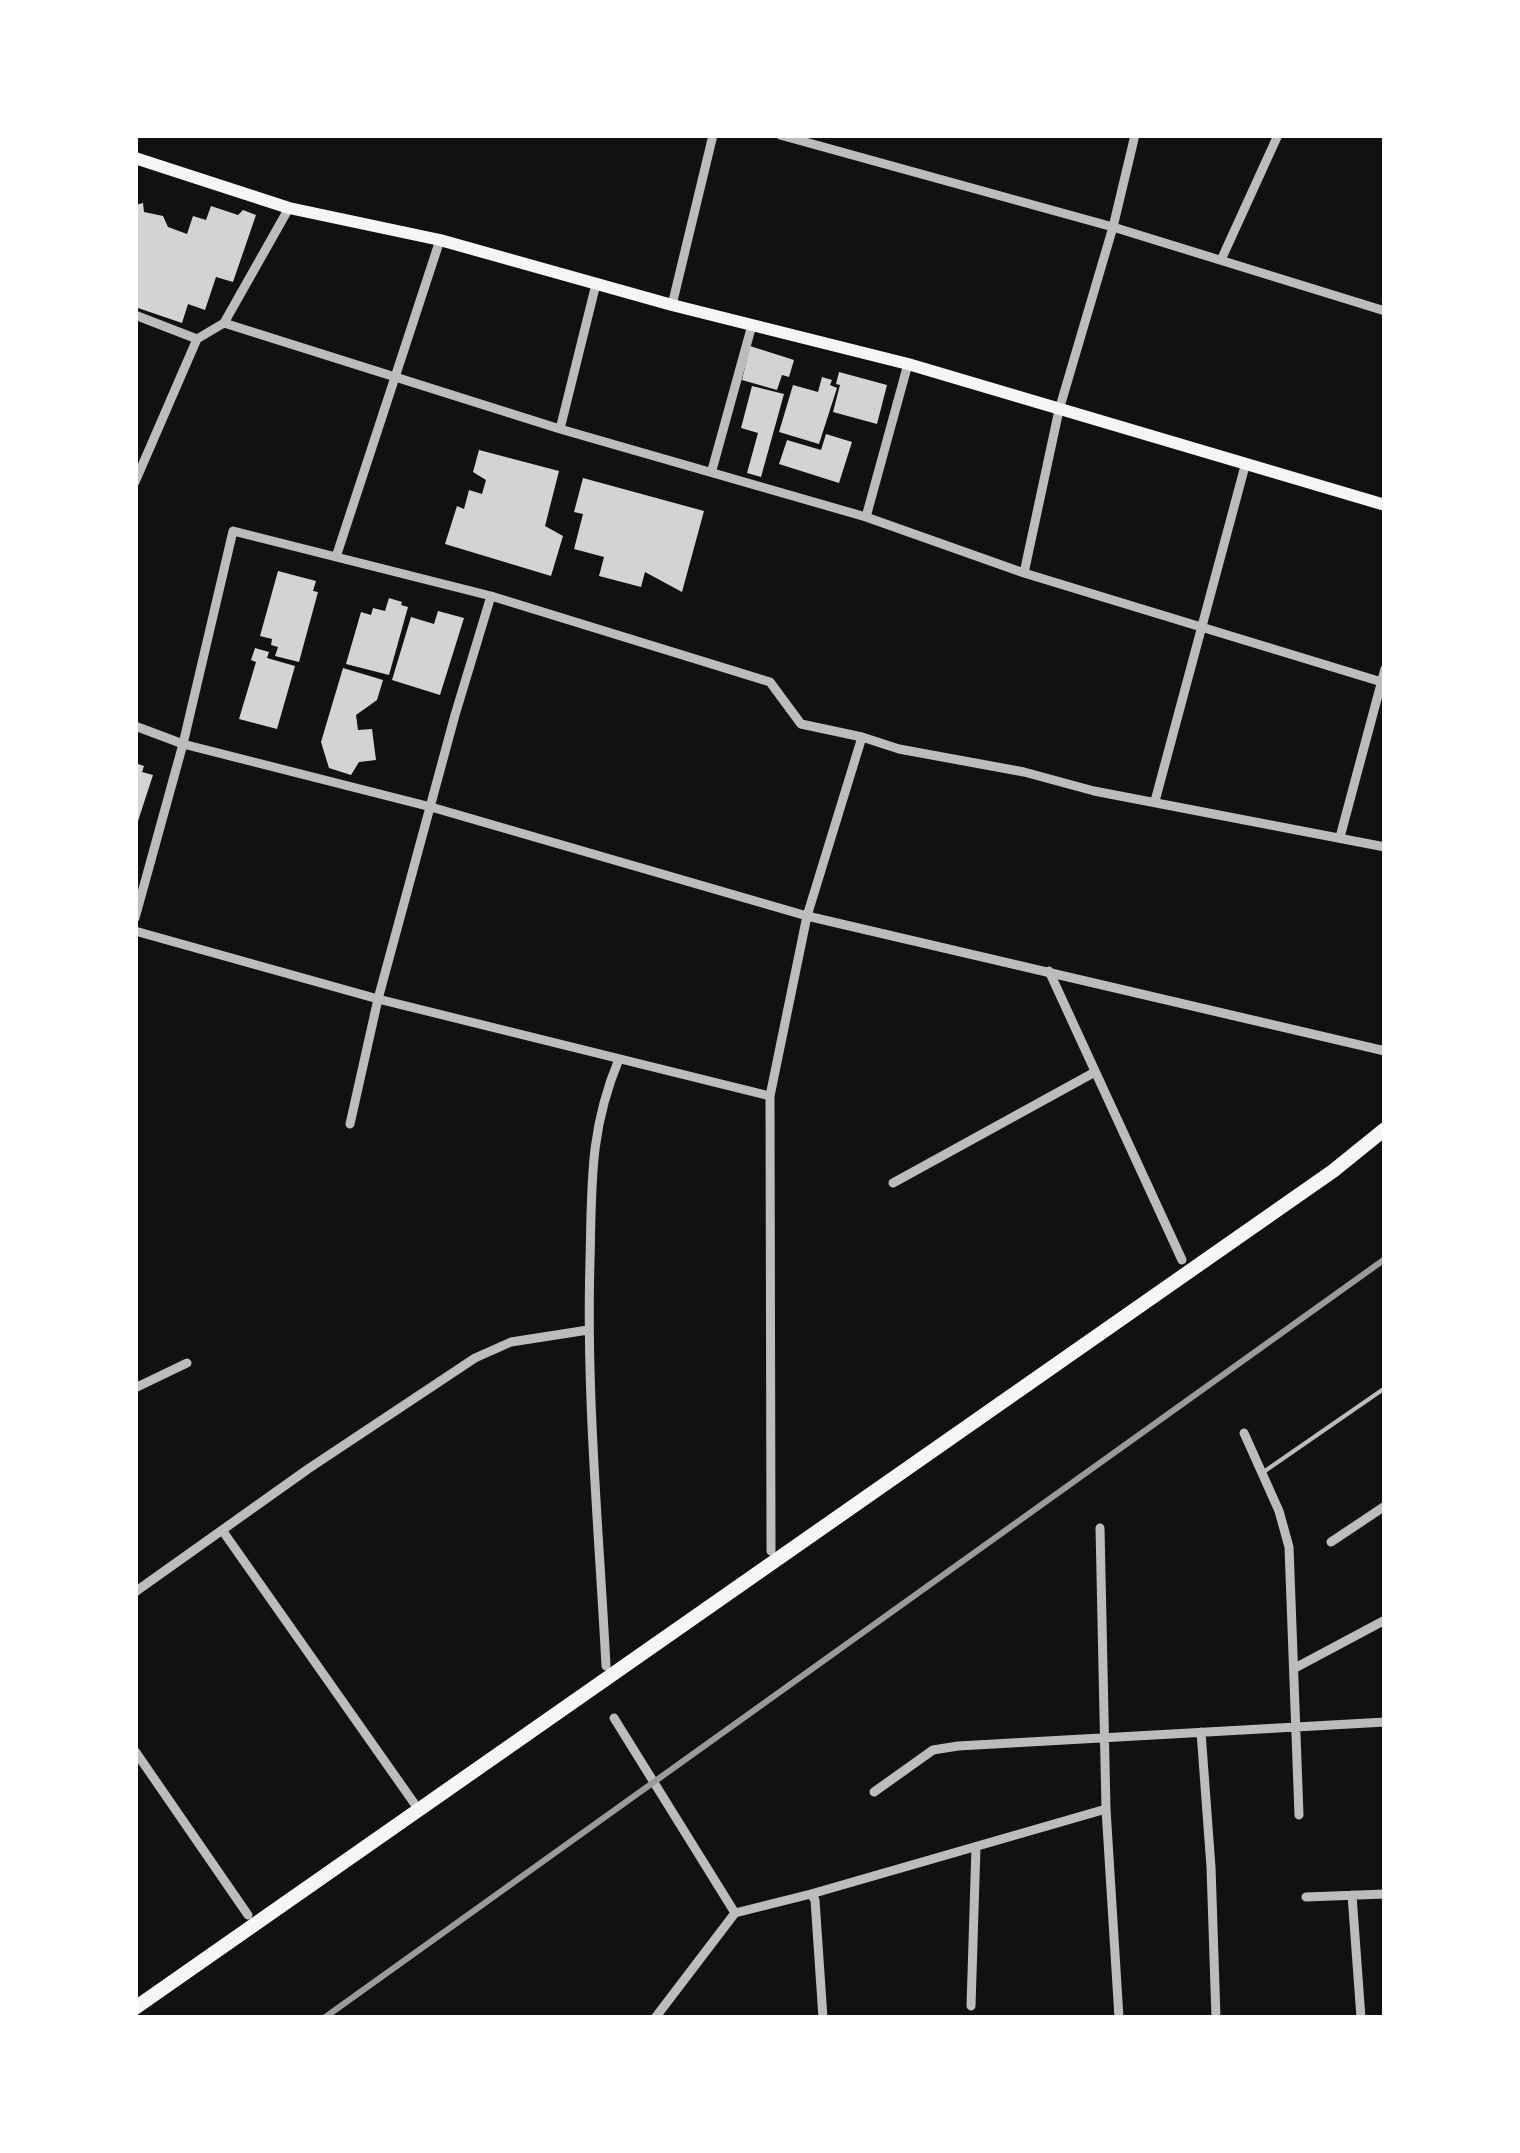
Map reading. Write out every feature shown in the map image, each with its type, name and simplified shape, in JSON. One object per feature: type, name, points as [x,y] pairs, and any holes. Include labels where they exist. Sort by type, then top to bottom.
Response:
[{"type":"main road","points":[[135,158],[288,208],[440,240],[672,305],[908,364],[1385,505]]},
{"type":"main road","points":[[135,2008],[1333,1170],[1385,1129]]},
{"type":"street","points":[[672,305],[713,135]]},
{"type":"street","points":[[780,135],[1113,227],[1385,310]]},
{"type":"street","points":[[1024,573],[1059,410],[1113,227],[1135,135]]},
{"type":"street","points":[[1221,260],[1278,135]]},
{"type":"street","points":[[135,482],[196,339],[224,323],[288,208]]},
{"type":"street","points":[[336,557],[440,240]]},
{"type":"street","points":[[560,429],[596,284]]},
{"type":"street","points":[[135,315],[196,339]]},
{"type":"street","points":[[224,323],[560,429],[866,516],[1024,573],[1383,683]]},
{"type":"street","points":[[712,470],[752,325]]},
{"type":"street","points":[[866,516],[908,364]]},
{"type":"street","points":[[1155,801],[1245,466]]},
{"type":"street","points":[[135,918],[183,744],[233,531],[491,596],[770,682],[801,724],[1094,791],[1385,847]]},
{"type":"street","points":[[350,1124],[378,1000],[491,596]]},
{"type":"street","points":[[1340,837],[1385,669]]},
{"type":"street","points":[[135,726],[183,744],[430,807],[807,916],[1385,1050]]},
{"type":"street","points":[[771,1552],[770,1096],[807,916],[862,736]]},
{"type":"street","points":[[135,932],[378,1000],[770,1096]]},
{"type":"street","points":[[1049,970],[1182,1260]]},
{"type":"street","points":[[606,1666],[588,1330],[592,1156],[602,1100],[620,1059]]},
{"type":"street","points":[[893,1183],[1095,1072]]},
{"type":"street","points":[[135,1592],[475,1358],[511,1342],[588,1330]]},
{"type":"street","points":[[135,1388],[188,1363]]},
{"type":"street","points":[[1244,1433],[1279,1511],[1289,1547],[1299,1815]]},
{"type":"street","points":[[1331,1542],[1385,1506]]},
{"type":"street","points":[[1100,1528],[1106,1808],[1119,2018]]},
{"type":"street","points":[[222,1530],[414,1802]]},
{"type":"street","points":[[1295,1668],[1385,1620]]},
{"type":"street","points":[[614,1718],[735,1913]]},
{"type":"street","points":[[874,1792],[933,1750],[1385,1722]]},
{"type":"street","points":[[1201,1732],[1216,2018]]},
{"type":"street","points":[[135,1751],[248,1915]]},
{"type":"street","points":[[655,2018],[735,1913],[1106,1808]]},
{"type":"street","points":[[971,2006],[976,1847]]},
{"type":"street","points":[[811,1894],[815,1900],[823,2018]]},
{"type":"street","points":[[1306,1897],[1385,1894]]},
{"type":"street","points":[[1352,1895],[1361,2018]]},
{"type":"lane","points":[[1262,1473],[1385,1388]]},
{"type":"building","points":[[143,203],[144,212],[163,216],[168,227],[187,234],[193,216],[206,220],[211,206],[238,215],[243,210],[256,215],[233,282],[216,277],[205,310],[188,304],[182,323],[135,307],[135,205]]},
{"type":"building","points":[[750,346],[794,360],[789,377],[782,375],[777,390],[742,380]]},
{"type":"building","points":[[839,372],[887,385],[877,424],[833,412]]},
{"type":"building","points":[[822,377],[832,380],[830,385],[837,388],[819,444],[779,432],[793,385],[818,392]]},
{"type":"building","points":[[752,386],[784,394],[761,477],[747,473],[758,433],[741,428]]},
{"type":"building","points":[[826,434],[852,442],[839,483],[779,464],[787,440],[821,450]]},
{"type":"building","points":[[479,450],[559,471],[545,526],[563,536],[551,576],[445,544],[457,506],[464,509],[469,490],[482,494],[486,480],[473,472]]},
{"type":"building","points":[[583,478],[704,511],[682,592],[645,572],[641,587],[599,576],[604,557],[574,549],[583,514],[574,512]]},
{"type":"building","points":[[278,571],[316,581],[313,591],[318,592],[299,662],[275,656],[278,647],[271,645],[272,639],[260,636]]},
{"type":"building","points":[[389,598],[408,607],[389,675],[346,664],[361,612],[371,615],[373,608],[385,611]]},
{"type":"building","points":[[438,611],[464,618],[440,695],[392,680],[411,617],[434,624]]},
{"type":"building","points":[[255,648],[269,652],[267,658],[295,666],[277,729],[239,719],[256,662],[251,660]]},
{"type":"building","points":[[343,668],[383,680],[377,700],[356,715],[358,730],[372,729],[376,760],[359,762],[351,775],[329,768],[321,742]]},
{"type":"building","points":[[135,763],[144,766],[142,772],[153,775],[138,821],[135,820]]},
{"type":"railway","points":[[324,2018],[1385,1259]]}]
